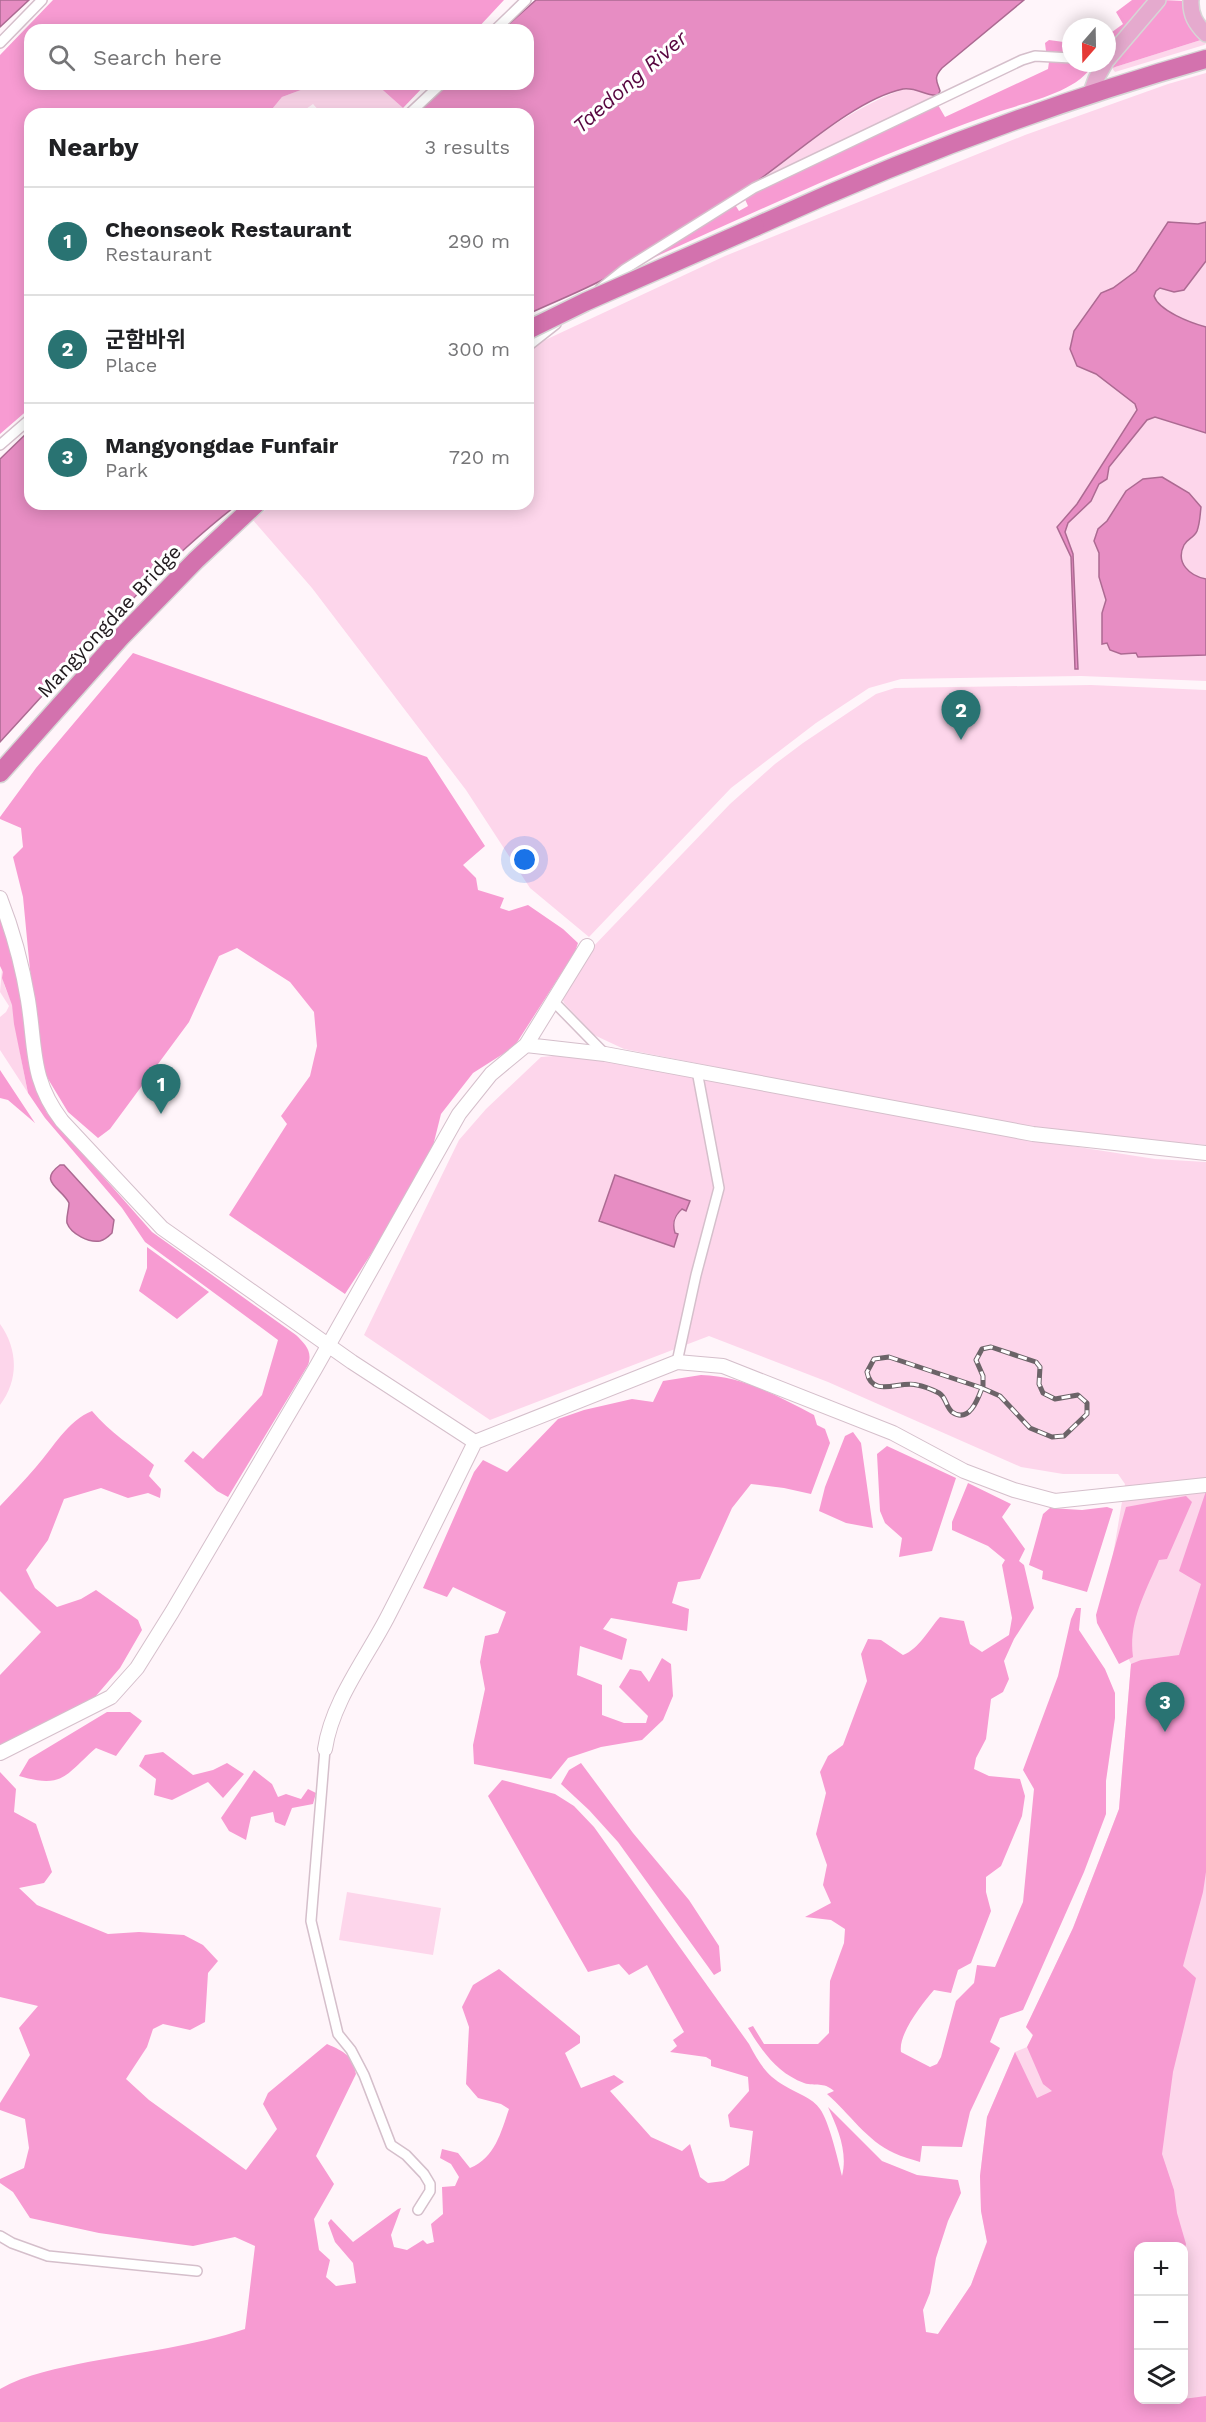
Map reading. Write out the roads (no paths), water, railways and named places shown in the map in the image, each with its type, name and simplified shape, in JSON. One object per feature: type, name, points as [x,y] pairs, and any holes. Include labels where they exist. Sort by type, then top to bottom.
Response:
[{"type":"highway","points":[[534,327],[851,183],[1035,112],[1206,59]]},
{"type":"highway","name":"Mangyongdae Bridge","points":[[0,773],[120,638],[196,560],[250,510]]},
{"type":"main road","points":[[1116,49],[1158,0]]},
{"type":"main road","points":[[1191,0],[1190,11],[1206,34]]},
{"type":"main road","points":[[1090,95],[1100,72]]},
{"type":"street","points":[[0,44],[42,0]]},
{"type":"street","points":[[501,24],[526,0]]},
{"type":"street","points":[[534,341],[625,269],[754,188],[1023,60],[1035,56],[1062,58]]},
{"type":"street","points":[[415,108],[435,90]]},
{"type":"street","points":[[0,445],[24,423]]},
{"type":"street","points":[[0,898],[18,948],[28,1001],[36,1071],[49,1103],[62,1121],[162,1228],[352,1362],[475,1442]]},
{"type":"street","points":[[0,1753],[111,1697],[137,1668],[329,1344],[459,1114],[491,1074],[526,1045],[587,946]]},
{"type":"street","points":[[554,1002],[605,1054]]},
{"type":"street","points":[[526,1045],[605,1054],[1033,1134],[1206,1153]]},
{"type":"street","points":[[676,1362],[719,1188],[697,1071]]},
{"type":"street","points":[[418,2210],[430,2191],[430,2184],[406,2155],[391,2145],[364,2075],[351,2050],[338,2034],[311,1921],[328,1728],[475,1442],[676,1362],[723,1366],[892,1433],[964,1470],[1014,1490],[1055,1501],[1206,1485]]},
{"type":"street","points":[[0,2236],[20,2247],[48,2256],[197,2271]]},
{"type":"water","points":[[0,0],[29,0],[0,27]]},
{"type":"water","name":"Taedong River","points":[[536,0],[1024,0],[939,71],[937,82],[940,91],[938,95],[903,89],[865,104],[825,130],[753,184],[636,261],[597,283],[534,311],[534,108],[423,108],[442,90],[534,90],[534,24],[509,24]]},
{"type":"water","points":[[1168,222],[1198,224],[1206,222],[1206,261],[1184,290],[1174,292],[1160,288],[1154,296],[1162,307],[1184,319],[1206,327],[1206,433],[1155,417],[1147,420],[1109,467],[1107,479],[1099,484],[1091,501],[1068,523],[1065,532],[1073,554],[1078,669],[1075,669],[1071,557],[1057,527],[1077,504],[1137,410],[1135,404],[1096,374],[1077,366],[1070,349],[1074,331],[1101,293],[1113,288],[1136,271]]},
{"type":"water","points":[[24,436],[24,510],[231,510],[144,588],[0,742],[0,459]]},
{"type":"water","points":[[1162,477],[1189,493],[1201,507],[1197,531],[1184,545],[1181,557],[1190,572],[1206,579],[1206,655],[1138,657],[1136,653],[1121,654],[1110,650],[1107,643],[1102,644],[1102,613],[1106,600],[1099,577],[1099,553],[1094,541],[1098,529],[1107,521],[1126,491],[1143,479]]},
{"type":"water","points":[[60,1165],[64,1165],[114,1220],[112,1233],[105,1239],[96,1241],[86,1239],[69,1227],[67,1221],[69,1203],[51,1181],[53,1171]]},
{"type":"water","points":[[615,1175],[690,1201],[686,1211],[682,1209],[674,1220],[675,1233],[678,1234],[674,1247],[599,1221]]},
{"type":"railway","points":[[982,1388],[889,1357],[874,1359],[867,1372],[870,1380],[881,1387],[910,1384],[923,1386],[941,1395],[952,1412],[963,1415],[972,1409],[982,1388],[983,1387],[983,1376],[976,1360],[982,1349],[991,1347],[1036,1362],[1040,1367],[1039,1384],[1043,1393],[1055,1399],[1078,1395],[1087,1403],[1087,1414],[1064,1436],[1052,1437],[1030,1428],[1000,1396],[982,1388]]},
{"type":"place","name":"군함바위","points":[[961,740]]},
{"type":"place","name":"Cheonseok Restaurant","points":[[161,1114]]},
{"type":"place","name":"Mangyongdae Funfair","points":[[1165,1732]]}]
